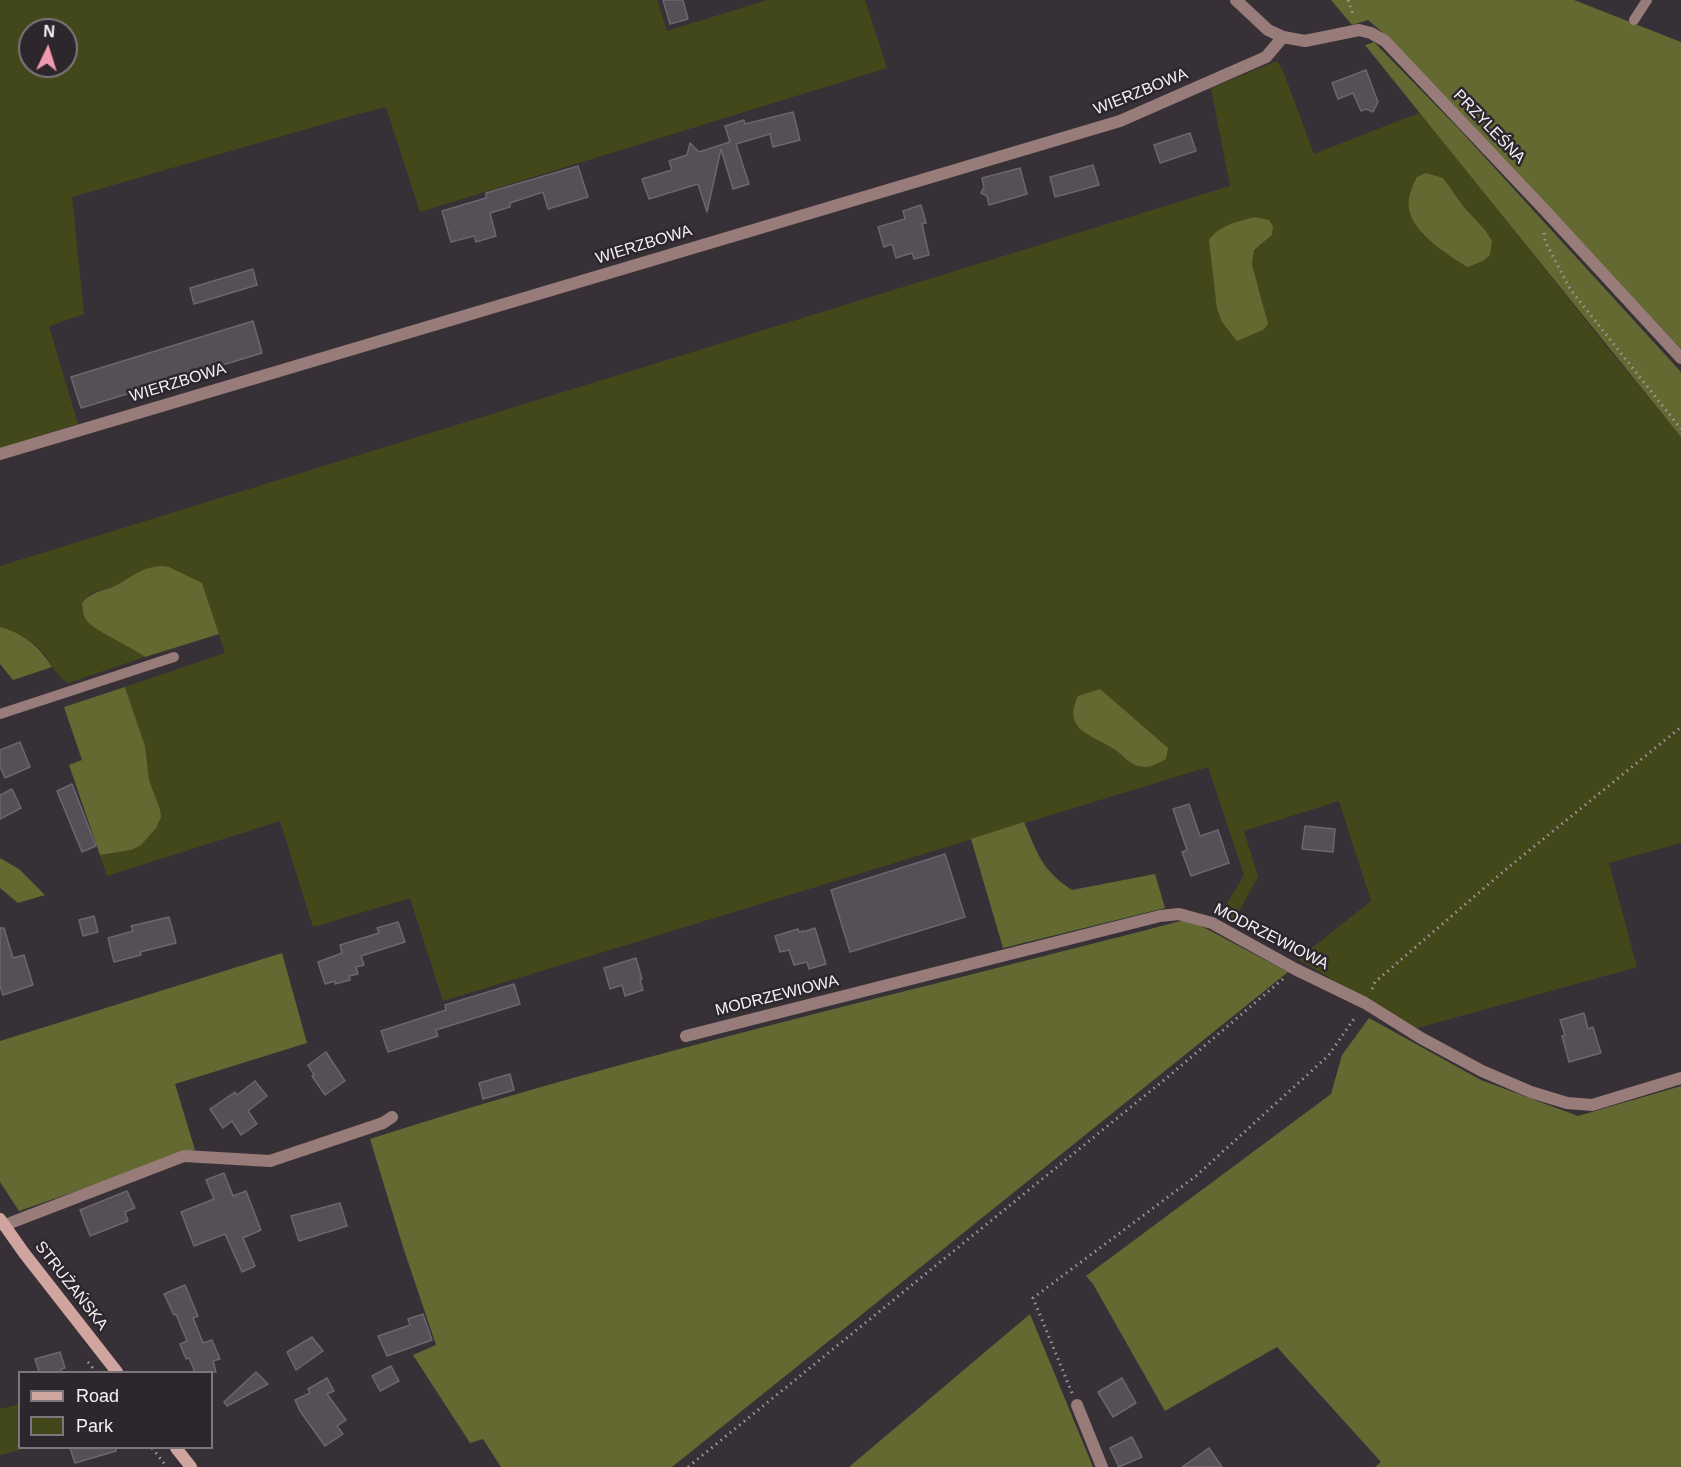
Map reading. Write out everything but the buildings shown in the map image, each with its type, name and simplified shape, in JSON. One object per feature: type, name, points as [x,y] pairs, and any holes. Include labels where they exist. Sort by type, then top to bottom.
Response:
[{"type":"main road","name":"STRUŻAŃSKA","points":[[2,1222],[116,1371]]},
{"type":"main road","points":[[177,1449],[191,1467]]},
{"type":"street","points":[[1236,0],[1268,30],[1283,38]]},
{"type":"street","name":"PRZYLEŚNA","points":[[1283,38],[1305,41],[1324,39],[1359,30],[1371,33],[1385,41],[1681,358]]},
{"type":"street","name":"WIERZBOWA","points":[[0,454],[1120,121],[1266,57],[1283,38]]},
{"type":"street","name":"MODRZEWIOWA","points":[[686,1036],[1160,916],[1179,914],[1212,923],[1295,969],[1365,1004],[1482,1071],[1531,1092],[1567,1103],[1592,1106],[1681,1078]]},
{"type":"street","points":[[2,1222],[184,1156],[270,1161],[383,1123],[392,1117]]},
{"type":"street","points":[[1077,1405],[1102,1467]]},
{"type":"lane","points":[[1634,20],[1647,0]]},
{"type":"lane","points":[[0,714],[174,657]]},
{"type":"path","points":[[1544,232],[1545,241],[1570,289],[1681,429]]},
{"type":"path","points":[[1077,1405],[1033,1298],[1196,1176],[1328,1056],[1365,1004],[1375,982],[1504,871],[1681,727]]},
{"type":"path","points":[[688,1467],[1169,1076],[1295,969]]},
{"type":"path","points":[[153,1449],[167,1467]]},
{"type":"green space","points":[[0,0],[657,0],[667,31],[767,0],[865,0],[887,68],[420,212],[386,107],[72,197],[84,314],[49,326],[78,424],[0,448]]},
{"type":"green space","points":[[1331,0],[1574,0],[1681,42],[1681,349],[1388,37],[1368,20],[1352,25]]},
{"type":"green space","points":[[1374,42],[1459,129],[1681,372],[1681,437],[1365,45]]},
{"type":"green space","points":[[1277,61],[1283,71],[1314,154],[1421,112],[1681,437],[1681,843],[1609,863],[1637,967],[1414,1029],[1298,959],[1371,901],[1339,801],[1244,831],[1258,877],[1232,924],[1219,917],[1244,875],[1208,767],[443,1001],[410,898],[313,927],[280,821],[107,876],[100,855],[131,850],[160,809],[149,780],[145,746],[125,687],[225,653],[202,583],[116,586],[89,594],[88,622],[134,648],[145,657],[68,683],[58,675],[43,653],[32,643],[13,631],[0,627],[0,566],[1230,186],[1211,88]],"holes":[[[1410,190],[1454,192],[1485,230],[1446,254],[1417,224],[1409,210]],[[1272,235],[1254,250],[1252,263],[1264,309],[1209,240]]]},
{"type":"green space","points":[[1426,173],[1443,178],[1464,207],[1485,230],[1492,241],[1490,255],[1483,261],[1468,267],[1433,243],[1417,226],[1409,209],[1409,196],[1417,177]]},
{"type":"green space","points":[[1254,217],[1269,220],[1273,227],[1272,235],[1254,250],[1252,264],[1268,324],[1263,330],[1237,341],[1222,322],[1217,309],[1209,240],[1223,227]]},
{"type":"green space","points":[[161,566],[169,567],[202,583],[219,634],[145,657],[91,625],[83,613],[82,603],[94,593],[117,585],[142,571]]},
{"type":"green space","points":[[0,627],[30,642],[52,667],[13,680],[0,664]]},
{"type":"green space","points":[[125,687],[145,746],[149,780],[161,817],[156,828],[141,845],[131,850],[100,855],[69,765],[82,760],[64,707]]},
{"type":"green space","points":[[1100,689],[1168,748],[1166,759],[1148,767],[1140,767],[1077,725],[1074,708],[1078,696]]},
{"type":"green space","points":[[1024,822],[1042,861],[1054,876],[1072,890],[1155,874],[1165,908],[1003,948],[971,839]]},
{"type":"green space","points":[[0,858],[19,869],[45,895],[18,903],[0,888]]},
{"type":"green space","points":[[1188,919],[1288,972],[672,1467],[501,1467],[483,1439],[470,1443],[413,1355],[436,1345],[370,1139],[675,1050]]},
{"type":"green space","points":[[282,953],[307,1043],[175,1084],[195,1150],[19,1211],[0,1182],[0,1041]]},
{"type":"green space","points":[[1369,1018],[1481,1080],[1578,1116],[1681,1086],[1681,1467],[1375,1467],[1381,1462],[1277,1347],[1165,1411],[1093,1284],[1086,1276],[1331,1094],[1342,1055]]},
{"type":"green space","points":[[1030,1314],[1093,1467],[849,1467]]},
{"type":"green space","points":[[18,1404],[18,1449],[23,1449],[0,1455],[0,1409]]}]
